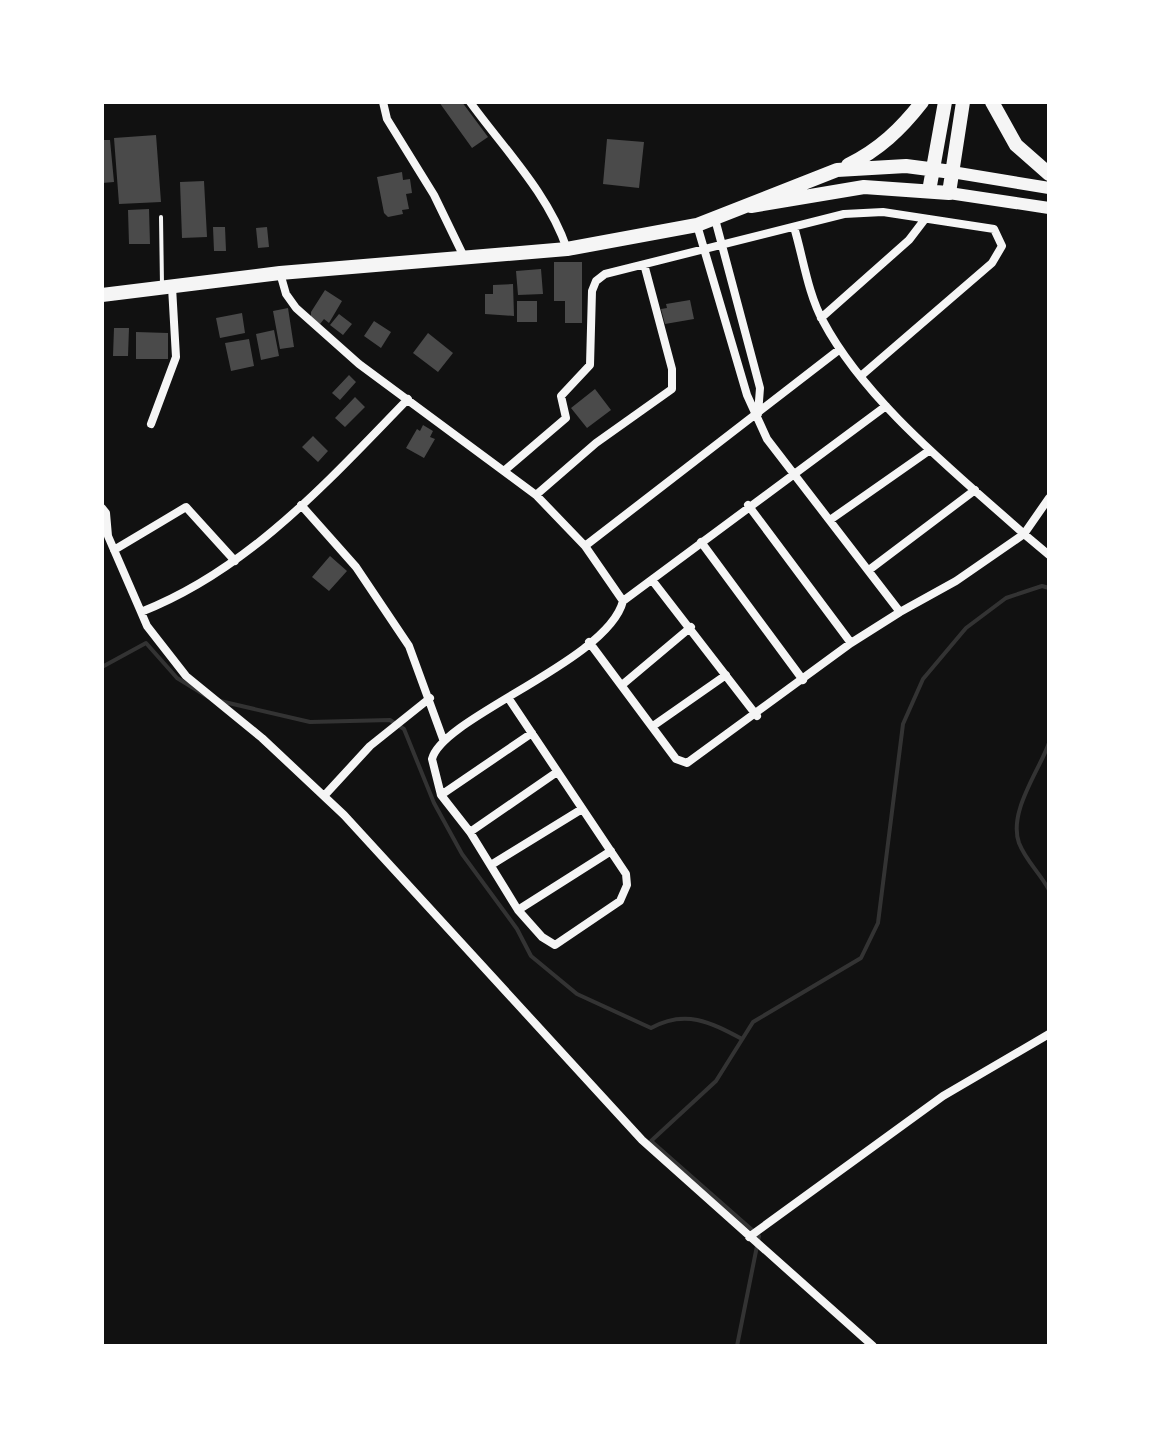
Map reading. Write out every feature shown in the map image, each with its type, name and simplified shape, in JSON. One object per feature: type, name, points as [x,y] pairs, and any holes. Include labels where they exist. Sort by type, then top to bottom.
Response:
[{"type":"highway","points":[[102,295],[280,273],[466,260],[567,249],[697,225],[866,156],[899,131],[922,102]]},
{"type":"highway","points":[[929,191],[945,102]]},
{"type":"highway","points":[[747,207],[864,187],[949,193],[963,102]]},
{"type":"highway","points":[[992,102],[1016,145],[1049,174]]},
{"type":"highway","points":[[837,170],[876,166],[952,172]]},
{"type":"main road","points":[[952,172],[1049,188]]},
{"type":"main road","points":[[949,193],[1049,208]]},
{"type":"street","points":[[383,102],[387,119],[441,207],[466,260]]},
{"type":"street","points":[[470,102],[554,217],[567,249]]},
{"type":"street","points":[[505,470],[566,418],[561,396],[590,365],[592,291],[596,281],[620,269],[706,251],[844,214],[883,212],[994,229],[1000,237],[999,254],[862,375]]},
{"type":"street","points":[[715,219],[725,246],[760,388],[758,415]]},
{"type":"street","points":[[821,318],[909,240],[925,219]]},
{"type":"street","points":[[697,225],[747,395],[767,439],[900,612]]},
{"type":"street","points":[[794,227],[821,318],[840,349],[886,406],[930,450],[1049,555]]},
{"type":"street","points":[[536,495],[596,443],[672,389],[673,375],[644,264]]},
{"type":"street","points":[[280,273],[286,294],[296,308],[359,364],[536,495],[585,546],[623,601]]},
{"type":"street","points":[[151,424],[176,357],[167,287]]},
{"type":"street","points":[[585,546],[840,349]]},
{"type":"street","points":[[141,612],[186,592],[235,561],[301,505],[408,399]]},
{"type":"street","points":[[509,699],[626,874],[625,894],[620,901],[555,945],[549,943],[518,910],[470,832],[441,795],[432,759],[443,739],[509,699],[589,642],[620,613],[623,601],[748,505],[886,406]]},
{"type":"street","points":[[830,520],[930,450]]},
{"type":"street","points":[[869,570],[975,490]]},
{"type":"street","points":[[589,642],[676,759],[687,763],[757,716],[851,643],[956,581],[1024,534],[1049,498]]},
{"type":"street","points":[[301,505],[356,567],[409,646],[443,739]]},
{"type":"street","points":[[748,505],[851,643]]},
{"type":"street","points":[[114,550],[186,507],[235,561]]},
{"type":"street","points":[[102,508],[105,540],[114,550],[147,626],[186,676],[262,738],[324,796],[642,1140],[753,1234],[873,1346]]},
{"type":"street","points":[[701,542],[803,680]]},
{"type":"street","points":[[652,580],[757,716]]},
{"type":"street","points":[[622,685],[691,627]]},
{"type":"street","points":[[653,726],[726,675]]},
{"type":"street","points":[[324,796],[370,746],[430,698]]},
{"type":"street","points":[[441,795],[532,733]]},
{"type":"street","points":[[470,832],[557,772]]},
{"type":"street","points":[[491,865],[582,809]]},
{"type":"street","points":[[518,910],[611,851]]},
{"type":"street","points":[[753,1234],[943,1096],[1049,1034]]},
{"type":"lane","points":[[161,217],[167,287]]},
{"type":"building","points":[[439,102],[462,102],[488,137],[472,148]]},
{"type":"building","points":[[156,135],[161,202],[119,204],[114,138]]},
{"type":"building","points":[[607,139],[644,142],[639,188],[603,184]]},
{"type":"building","points":[[102,140],[110,140],[114,182],[102,183]]},
{"type":"building","points":[[402,172],[403,180],[410,179],[412,193],[406,194],[409,209],[402,210],[403,214],[388,217],[384,213],[377,177]]},
{"type":"building","points":[[204,181],[207,237],[182,238],[180,182]]},
{"type":"building","points":[[149,209],[150,244],[129,244],[128,210]]},
{"type":"building","points":[[213,227],[225,227],[226,251],[214,251]]},
{"type":"building","points":[[267,227],[269,247],[258,248],[256,228]]},
{"type":"building","points":[[554,262],[582,262],[582,323],[565,323],[565,301],[554,301]]},
{"type":"building","points":[[541,269],[543,294],[518,295],[516,271]]},
{"type":"building","points":[[513,284],[514,316],[485,314],[485,294],[493,294],[493,285]]},
{"type":"building","points":[[325,290],[342,301],[329,323],[324,319],[320,324],[311,318],[311,312]]},
{"type":"building","points":[[690,300],[694,319],[665,324],[661,309],[667,308],[666,304]]},
{"type":"building","points":[[517,301],[537,301],[537,322],[517,322]]},
{"type":"building","points":[[288,308],[294,347],[280,349],[273,311]]},
{"type":"building","points":[[242,313],[245,333],[220,338],[216,318]]},
{"type":"building","points":[[339,314],[352,324],[343,335],[330,325]]},
{"type":"building","points":[[374,321],[391,332],[381,348],[364,336]]},
{"type":"building","points":[[114,328],[129,328],[128,356],[113,356]]},
{"type":"building","points":[[274,330],[279,356],[261,360],[256,334]]},
{"type":"building","points":[[136,332],[168,333],[168,359],[136,359]]},
{"type":"building","points":[[428,333],[453,353],[438,372],[413,353]]},
{"type":"building","points":[[249,339],[254,366],[231,371],[225,343]]},
{"type":"building","points":[[349,375],[356,382],[340,400],[332,393]]},
{"type":"building","points":[[595,389],[611,410],[587,428],[571,408]]},
{"type":"building","points":[[355,397],[365,407],[345,427],[335,418]]},
{"type":"building","points":[[423,425],[433,431],[430,437],[435,439],[424,458],[406,448],[417,429],[420,431]]},
{"type":"building","points":[[313,436],[328,451],[318,462],[302,447]]},
{"type":"building","points":[[330,556],[347,571],[329,591],[312,577]]},
{"type":"waterway","points":[[737,1346],[759,1236],[651,1141],[716,1081],[753,1022],[861,958],[878,923],[903,724],[923,679],[966,628],[1006,598],[1042,586],[1049,588]]},
{"type":"waterway","points":[[102,667],[146,643],[177,678],[208,697]]},
{"type":"waterway","points":[[220,701],[310,722],[390,720],[404,729],[434,803],[462,854],[517,929],[531,956],[577,994],[651,1028],[675,1019],[697,1020],[742,1039]]},
{"type":"waterway","points":[[1049,743],[1021,805],[1017,831],[1022,849],[1049,890]]}]
